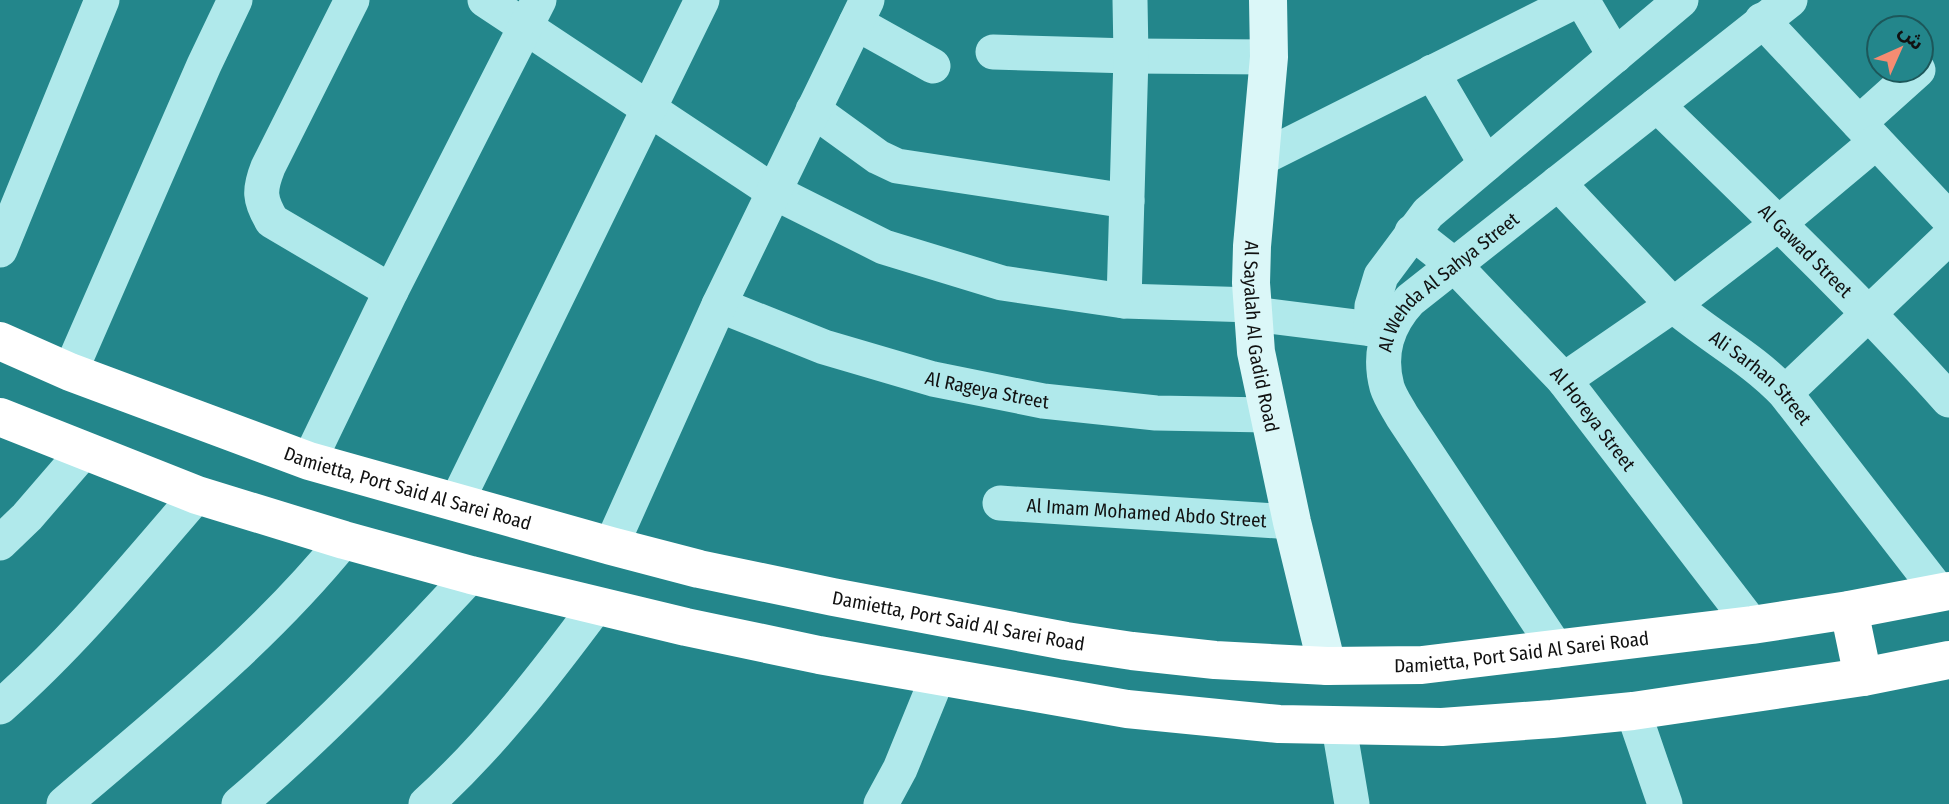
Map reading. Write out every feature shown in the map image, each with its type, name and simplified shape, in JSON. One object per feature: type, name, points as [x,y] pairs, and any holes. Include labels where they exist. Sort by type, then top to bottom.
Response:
[{"type":"highway","name":"Damietta, Port Said Al Sarei Road","points":[[0,341],[70,372],[309,461],[611,546],[699,569],[833,597],[1132,651],[1214,660],[1327,666],[1422,665],[1752,625],[1849,610],[1944,591]]},
{"type":"highway","points":[[0,417],[197,495],[471,575],[686,627],[819,655],[1126,709],[1266,723],[1339,727],[1442,727],[1633,711],[1863,677],[1949,660]]},
{"type":"highway","points":[[686,627],[699,569]]},
{"type":"highway","points":[[819,655],[833,597]]},
{"type":"highway","points":[[1849,610],[1863,677]]},
{"type":"street","points":[[0,250],[102,0]]},
{"type":"street","points":[[70,372],[235,0]]},
{"type":"street","points":[[352,0],[268,167],[261,185],[262,204],[272,221],[391,290]]},
{"type":"street","points":[[485,0],[532,13],[648,109],[774,192],[884,247],[1002,283],[1124,301],[1253,310],[1379,330],[1372,306],[1381,276],[1428,213],[1681,0]]},
{"type":"street","points":[[456,503],[702,0]]},
{"type":"street","points":[[1124,301],[1131,56],[1130,0]]},
{"type":"street","name":"Al Sayalah Al Gadid Road","points":[[1268,0],[1269,57],[1252,246],[1251,283],[1256,352],[1292,522],[1327,666]]},
{"type":"street","points":[[1260,159],[1579,0],[1615,56]]},
{"type":"street","name":"Al Wehda Al Sahya Street","points":[[1557,650],[1402,416],[1387,387],[1379,330],[1410,300],[1790,0]]},
{"type":"street","points":[[611,546],[719,305],[862,12],[933,66]]},
{"type":"street","points":[[309,461],[391,290],[532,13]]},
{"type":"street","points":[[1762,20],[1949,219]]},
{"type":"street","points":[[993,52],[1269,57]]},
{"type":"street","points":[[1432,72],[1486,164]]},
{"type":"street","points":[[1564,380],[1673,305],[1778,224],[1867,133],[1908,84]]},
{"type":"street","name":"Al Gawad Street","points":[[1657,105],[1921,368],[1949,400]]},
{"type":"street","points":[[813,110],[878,157],[897,166],[1127,201]]},
{"type":"street","name":"Ali Sarhan Street","points":[[1558,183],[1673,305],[1763,372],[1785,393],[1944,591]]},
{"type":"street","name":"Al Horeya Street","points":[[1412,232],[1454,265],[1564,380],[1752,625]]},
{"type":"street","points":[[1785,393],[1949,237]]},
{"type":"street","name":"Al Rageya Street","points":[[719,305],[824,347],[933,379],[1068,404],[1156,413],[1268,415]]},
{"type":"street","points":[[0,543],[27,517],[84,451]]},
{"type":"street","points":[[0,707],[101,608],[197,495]]},
{"type":"street","name":"Al Imam Mohamed Abdo Street","points":[[1000,503],[1292,522]]},
{"type":"street","points":[[64,804],[233,659],[297,595],[344,540]]},
{"type":"street","points":[[239,804],[390,663],[471,575]]},
{"type":"street","points":[[426,804],[502,726],[541,680],[597,605]]},
{"type":"street","points":[[881,804],[900,769],[938,676]]},
{"type":"street","points":[[1633,711],[1664,804]]},
{"type":"street","points":[[1339,727],[1352,804]]}]
